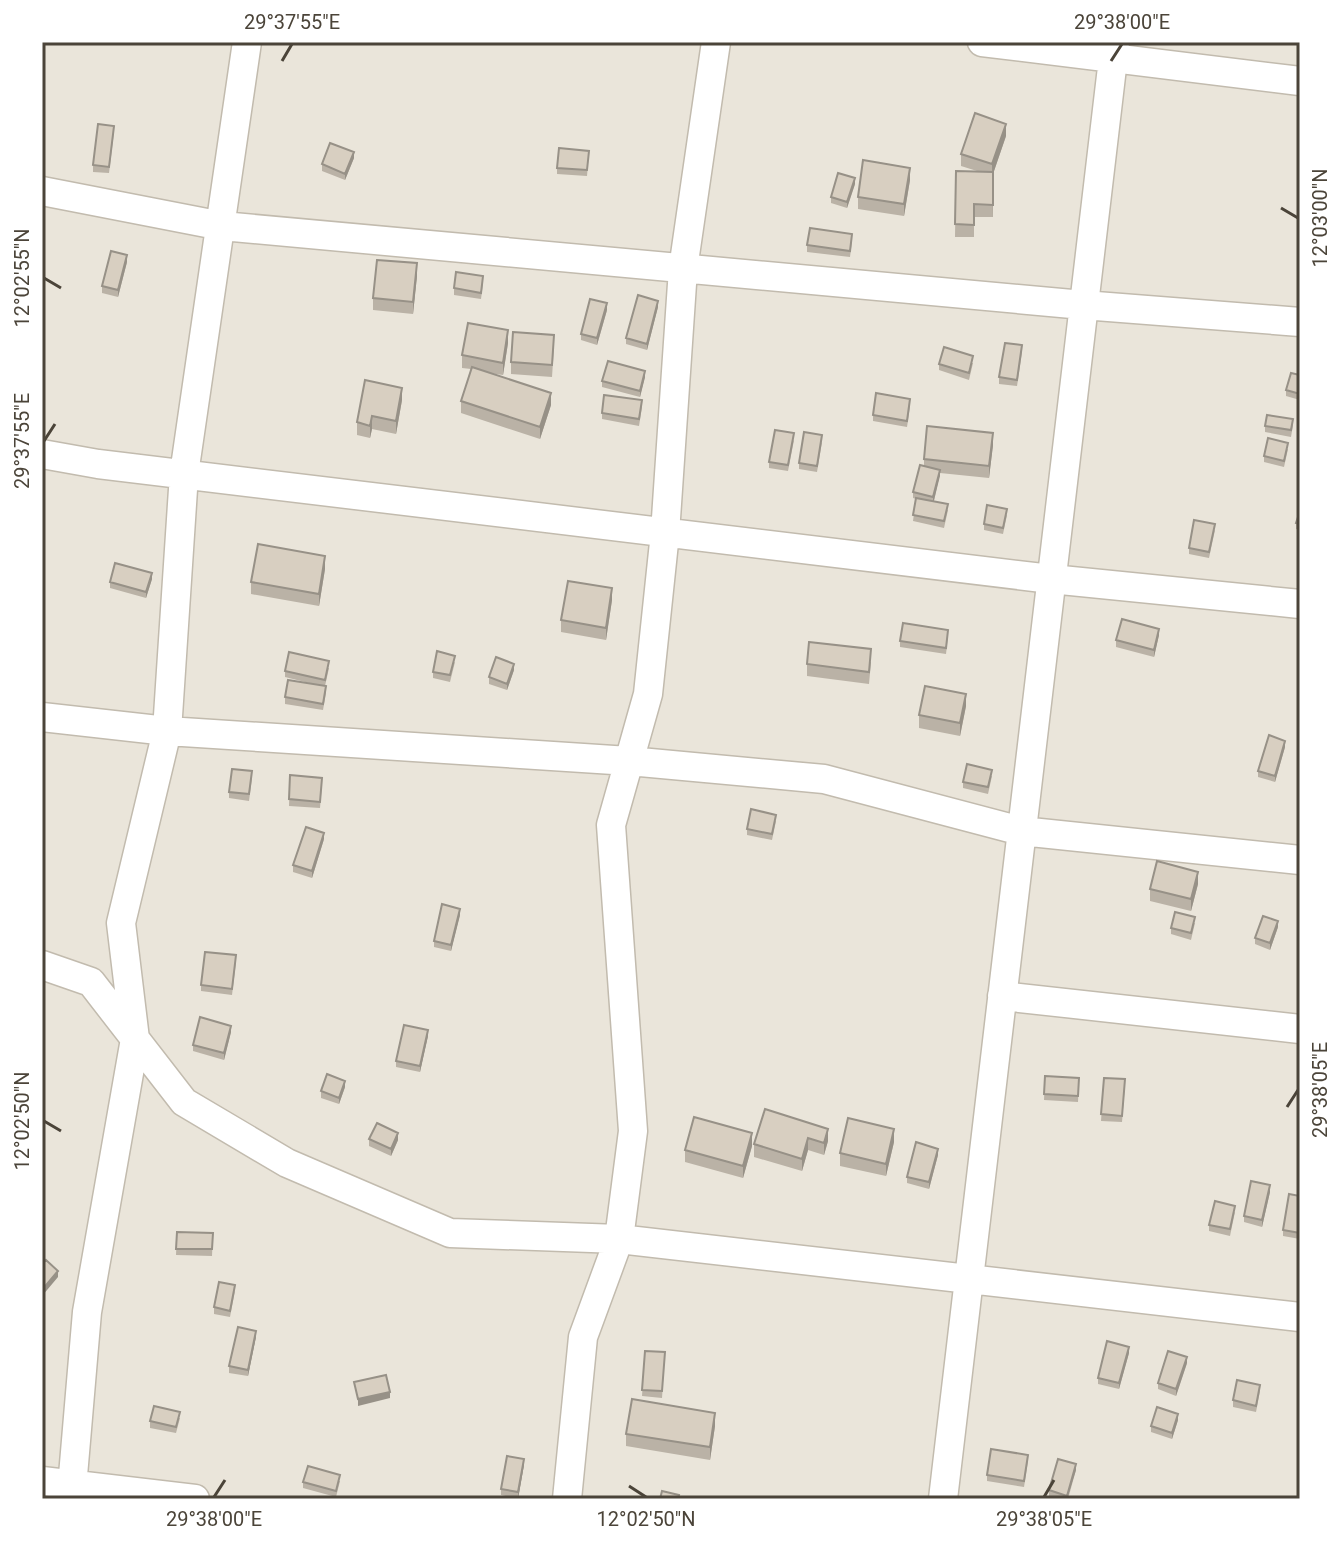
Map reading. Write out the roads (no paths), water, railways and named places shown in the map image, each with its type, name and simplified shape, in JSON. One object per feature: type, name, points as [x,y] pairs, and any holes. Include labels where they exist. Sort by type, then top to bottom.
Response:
[{"type":"street","points":[[71,1492],[87,1312],[135,1039],[121,923],[167,731],[184,474],[247,42]]},
{"type":"street","points":[[567,1499],[583,1337],[619,1239],[633,1131],[611,825],[648,694],[665,533],[683,269],[716,42]]},
{"type":"street","points":[[982,42],[1114,50],[1300,81]]},
{"type":"street","points":[[943,1499],[1114,50]]},
{"type":"street","points":[[42,191],[222,226],[1300,322]]},
{"type":"street","points":[[42,454],[665,533],[1051,579],[1300,604]]},
{"type":"street","points":[[42,717],[167,731],[629,761],[824,779],[1021,831],[1300,860]]},
{"type":"street","points":[[42,965],[91,982],[184,1102],[287,1163],[450,1233],[619,1239],[1300,1317]]},
{"type":"street","points":[[1002,996],[1300,1029]]},
{"type":"street","points":[[42,1481],[71,1492],[195,1499]]}]
